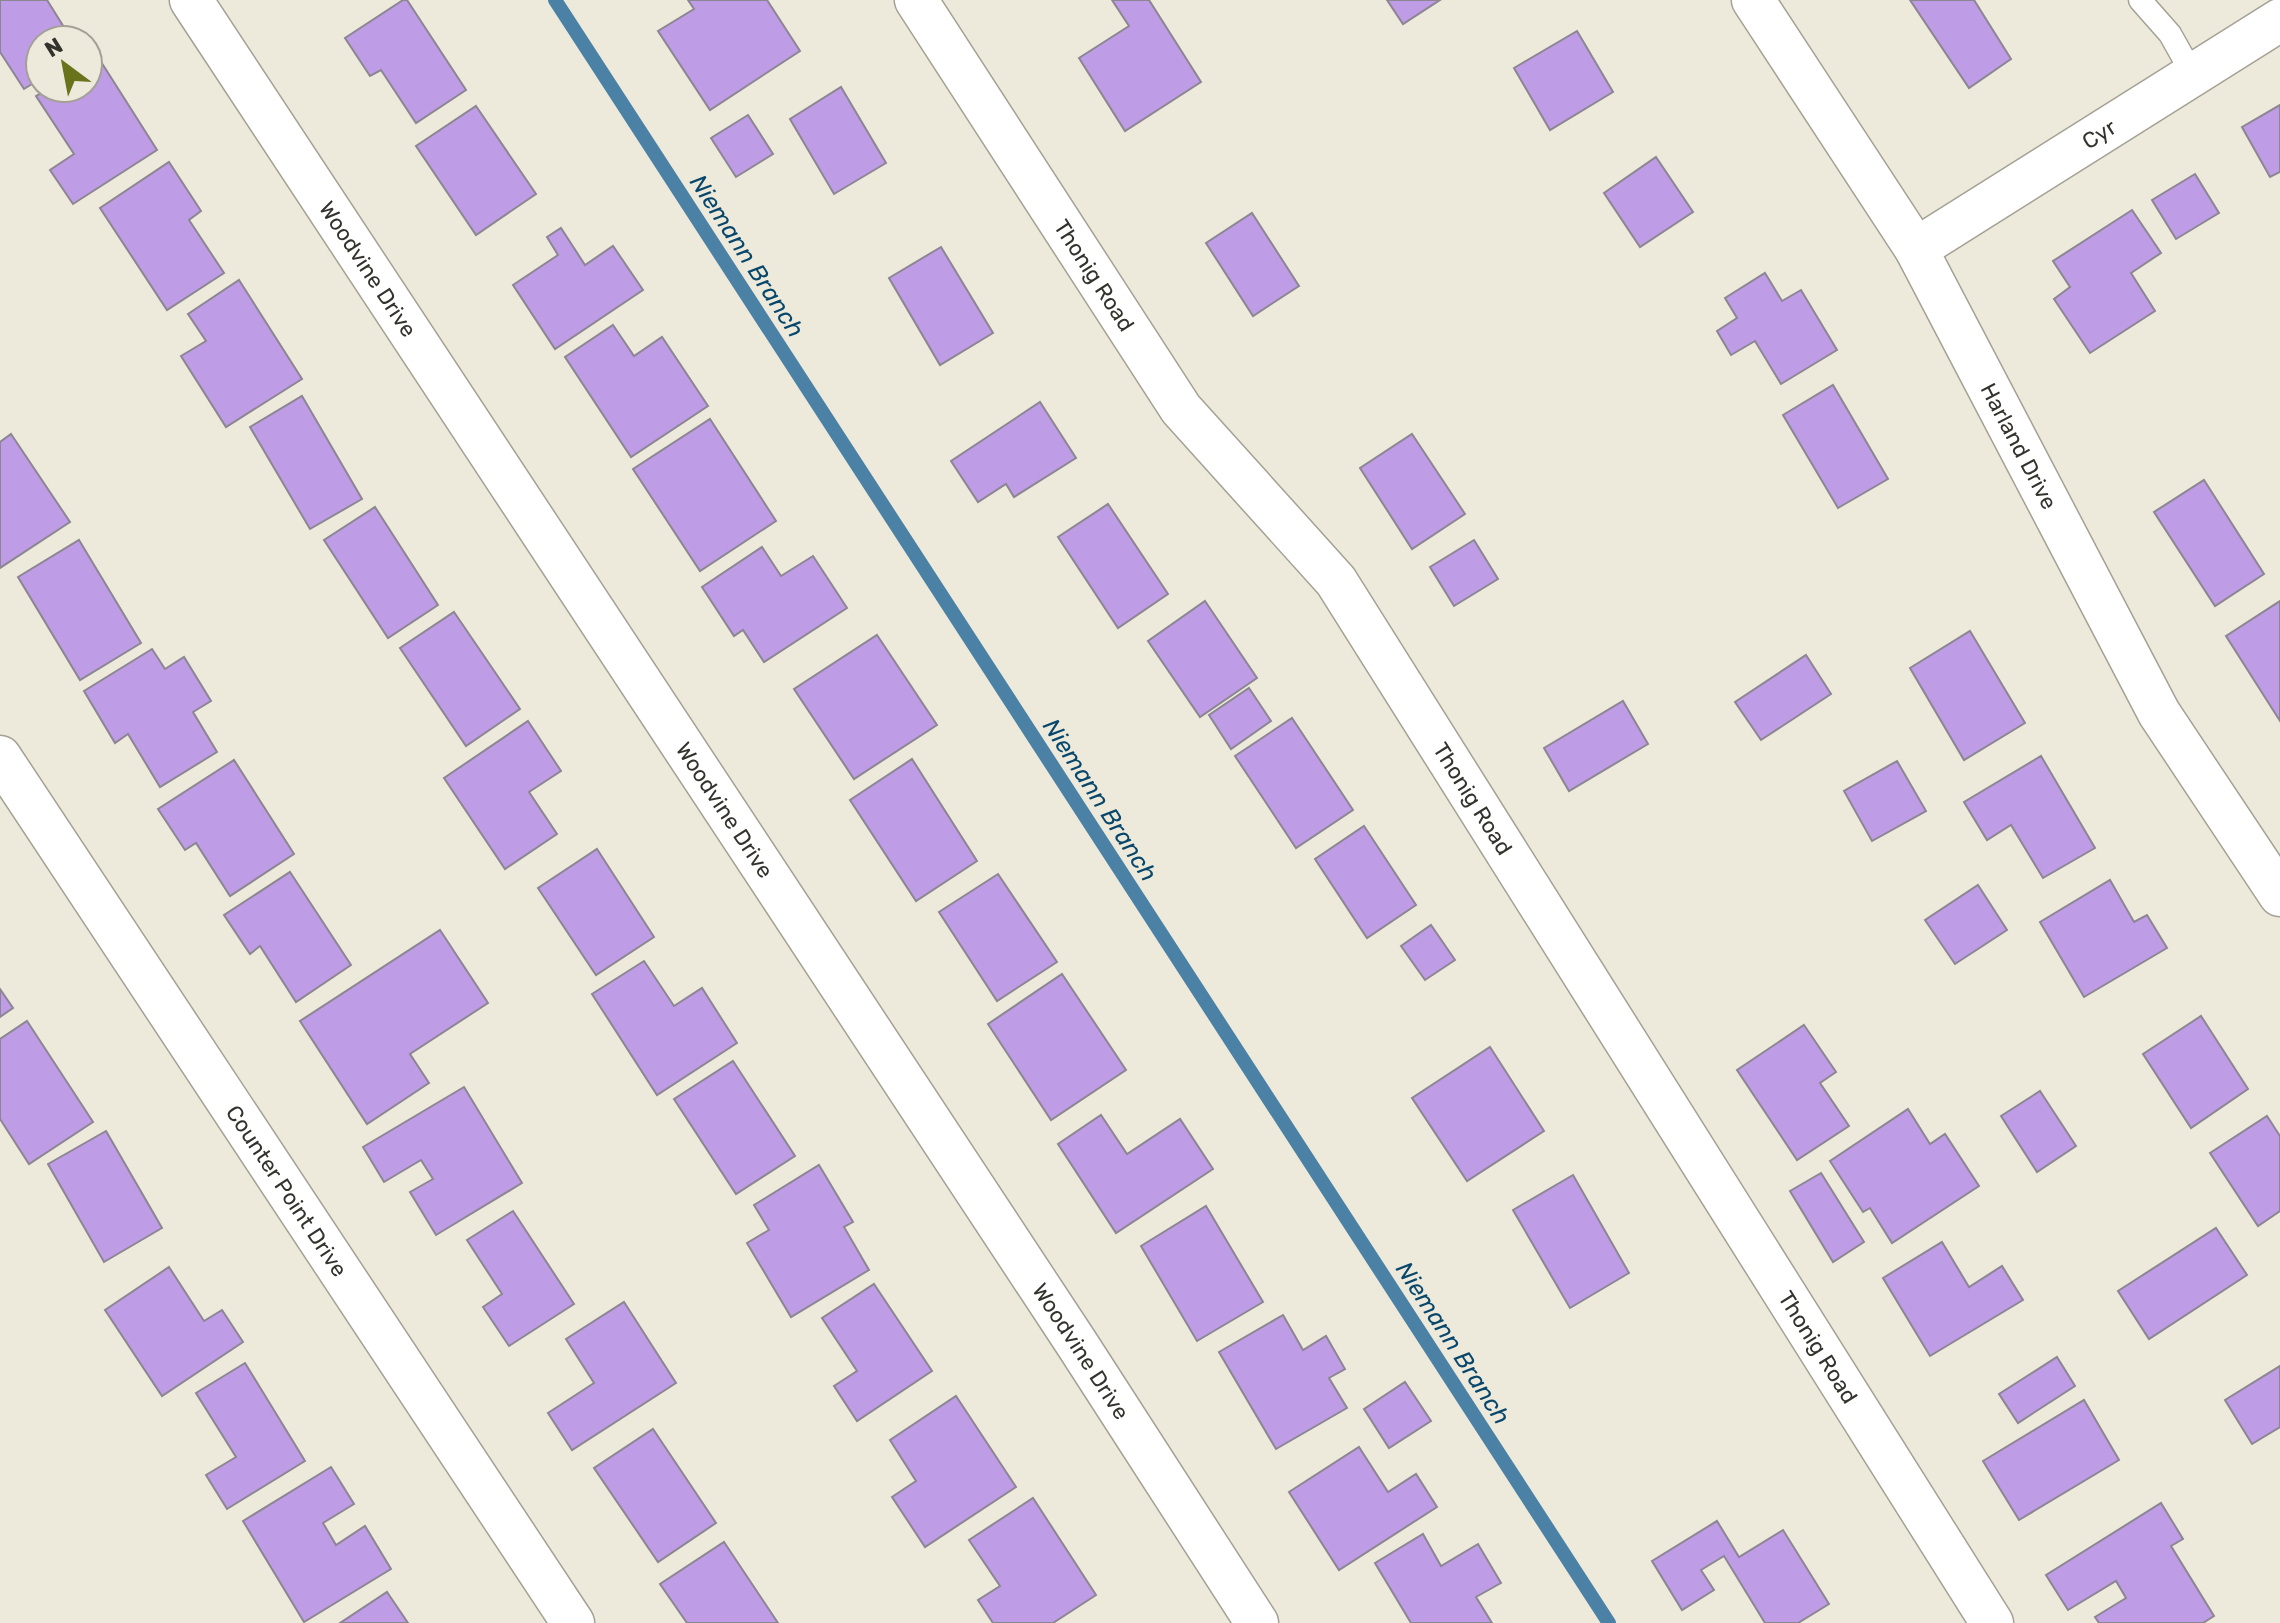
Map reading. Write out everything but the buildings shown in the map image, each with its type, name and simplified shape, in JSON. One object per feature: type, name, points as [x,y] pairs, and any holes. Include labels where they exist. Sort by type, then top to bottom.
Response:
[{"type":"street","name":"Woodvine Drive","points":[[191,0],[1257,1623]]},
{"type":"street","name":"Thonig Road","points":[[916,0],[1181,409],[1336,581],[1992,1623]]},
{"type":"street","name":"Harland Drive","points":[[1753,0],[1916,249],[2159,713],[2280,895]]},
{"type":"street","name":"Cyr","points":[[1916,249],[2280,20]]},
{"type":"street","name":"Counter Point Drive","points":[[0,757],[573,1623]]},
{"type":"lane","points":[[2140,0],[2170,34],[2193,75]]},
{"type":"waterway","name":"Niemann Branch","points":[[555,0],[1609,1623]]}]
